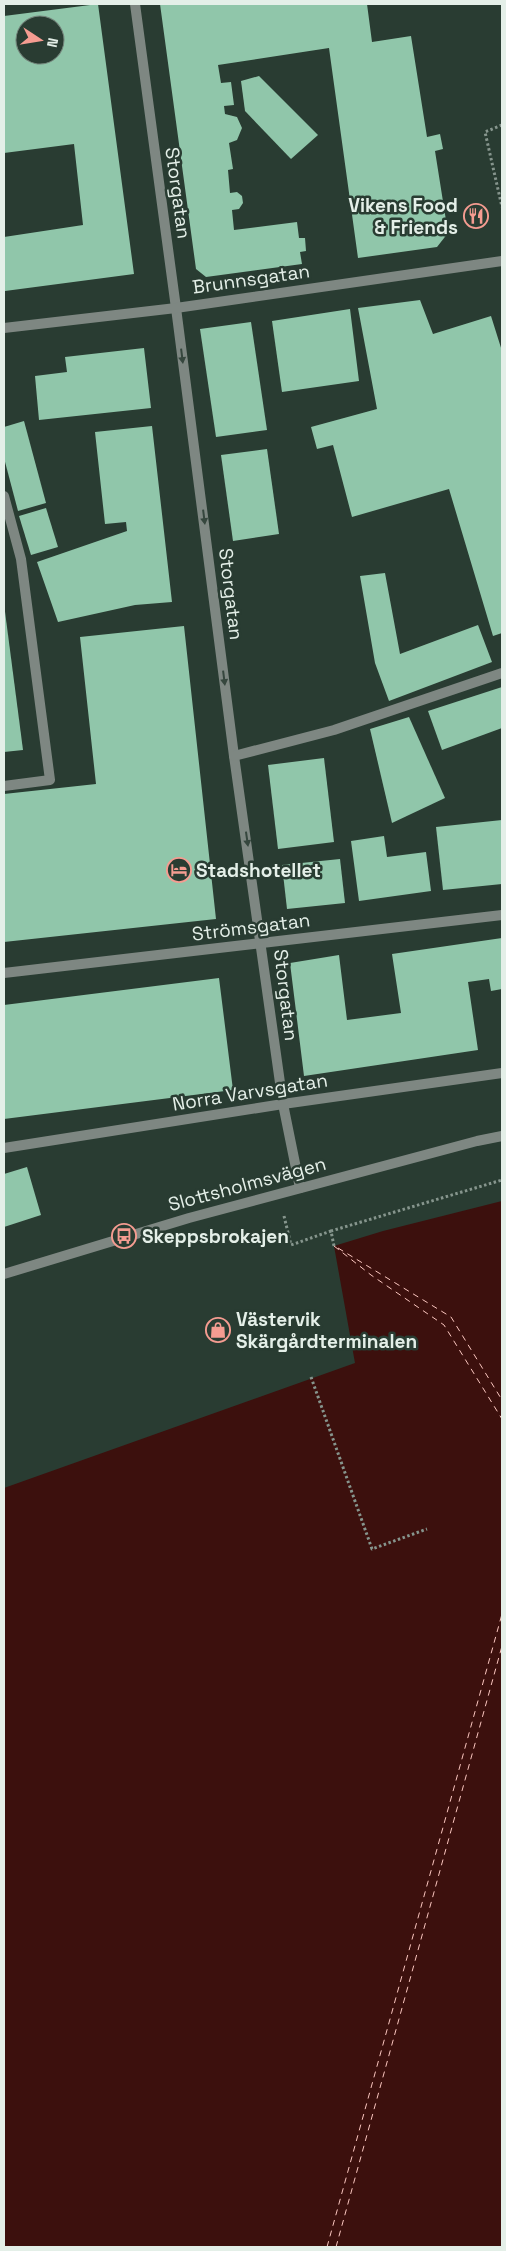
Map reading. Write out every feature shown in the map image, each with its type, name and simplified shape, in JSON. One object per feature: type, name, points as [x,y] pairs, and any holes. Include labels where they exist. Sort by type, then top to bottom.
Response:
[{"type":"street","name":"Storgatan","points":[[135,4],[234,756],[262,944],[283,1104],[300,1188]]},
{"type":"street","name":"Brunnsgatan","points":[[4,328],[176,308],[502,261]]},
{"type":"street","points":[[4,496],[21,559],[50,780],[4,786]]},
{"type":"street","points":[[234,756],[334,730],[502,673]]},
{"type":"street","name":"Strömsgatan","points":[[4,974],[502,915]]},
{"type":"street","name":"Norra Varvsgatan","points":[[4,1148],[283,1104],[502,1073]]},
{"type":"street","name":"Slottsholmsvägen","points":[[4,1274],[133,1234],[300,1188],[502,1136]]},
{"type":"path","points":[[502,125],[485,132],[502,207]]},
{"type":"path","points":[[278,1194],[291,1245],[502,1180]]},
{"type":"path","points":[[332,1232],[334,1246]]},
{"type":"path","points":[[311,1377],[372,1549],[427,1529]]},
{"type":"shaded area","points":[[502,1201],[502,2247],[4,2247],[4,1488],[355,1363],[334,1246],[383,1231]]},
{"type":"building","points":[[98,4],[134,274],[5,291],[4,237],[83,225],[74,144],[4,153],[4,16]]},
{"type":"building","points":[[160,4],[367,4],[372,42],[411,36],[427,137],[440,134],[443,149],[435,151],[448,233],[437,247],[358,258],[329,48],[218,65],[221,83],[231,82],[234,105],[224,106],[225,114],[237,117],[242,128],[237,140],[229,143],[233,169],[228,170],[230,193],[237,192],[242,196],[243,203],[239,209],[232,210],[234,230],[297,222],[299,238],[305,238],[306,251],[300,252],[302,264],[206,277],[196,269]]},
{"type":"building","points":[[259,76],[318,135],[291,159],[245,111],[241,81]]},
{"type":"building","points":[[420,300],[433,334],[491,316],[502,351],[502,633],[493,636],[449,489],[352,517],[333,445],[317,449],[311,427],[377,409],[358,308]]},
{"type":"building","points":[[350,309],[359,381],[282,392],[272,321]]},
{"type":"building","points":[[251,322],[267,430],[216,437],[200,329]]},
{"type":"building","points":[[144,348],[151,408],[39,420],[35,376],[67,372],[65,357]]},
{"type":"building","points":[[24,421],[46,503],[18,511],[4,458],[4,427]]},
{"type":"building","points":[[152,426],[172,602],[135,605],[58,622],[37,562],[127,531],[126,522],[105,524],[95,432]]},
{"type":"building","points":[[267,449],[279,534],[233,541],[221,455]]},
{"type":"building","points":[[46,508],[58,547],[31,555],[19,516]]},
{"type":"building","points":[[385,573],[400,654],[478,625],[492,662],[389,701],[375,663],[360,576]]},
{"type":"building","points":[[4,604],[23,750],[4,752]]},
{"type":"building","points":[[184,626],[216,919],[4,942],[4,794],[96,784],[80,637]]},
{"type":"building","points":[[502,687],[502,728],[442,750],[428,711]]},
{"type":"building","points":[[409,717],[445,798],[392,823],[370,729]]},
{"type":"building","points":[[324,758],[334,842],[278,849],[268,765]]},
{"type":"building","points":[[502,820],[502,884],[443,890],[436,827]]},
{"type":"building","points":[[384,836],[387,857],[426,852],[431,891],[359,901],[351,841]]},
{"type":"building","points":[[340,859],[345,903],[287,909],[282,865]]},
{"type":"building","points":[[502,938],[502,989],[491,991],[489,979],[468,982],[478,1050],[304,1076],[290,963],[339,955],[347,1020],[401,1013],[392,954]]},
{"type":"building","points":[[219,978],[233,1090],[4,1119],[4,1005]]},
{"type":"building","points":[[27,1167],[41,1215],[4,1227],[4,1174]]},
{"type":"ferry route","points":[[334,1246],[371,1275],[444,1325],[502,1419]]},
{"type":"ferry route","points":[[338,1248],[451,1317],[502,1400]]},
{"type":"ferry route","points":[[327,2247],[502,1614]]},
{"type":"ferry route","points":[[336,2247],[502,1646]]},
{"type":"place","name":"Vikens Food & Friends","points":[[476,216]]},
{"type":"place","name":"Stadshotellet","points":[[179,870]]},
{"type":"place","name":"Skeppsbrokajen","points":[[124,1236]]},
{"type":"place","name":"Västervik Skärgårdterminalen","points":[[218,1330]]}]
